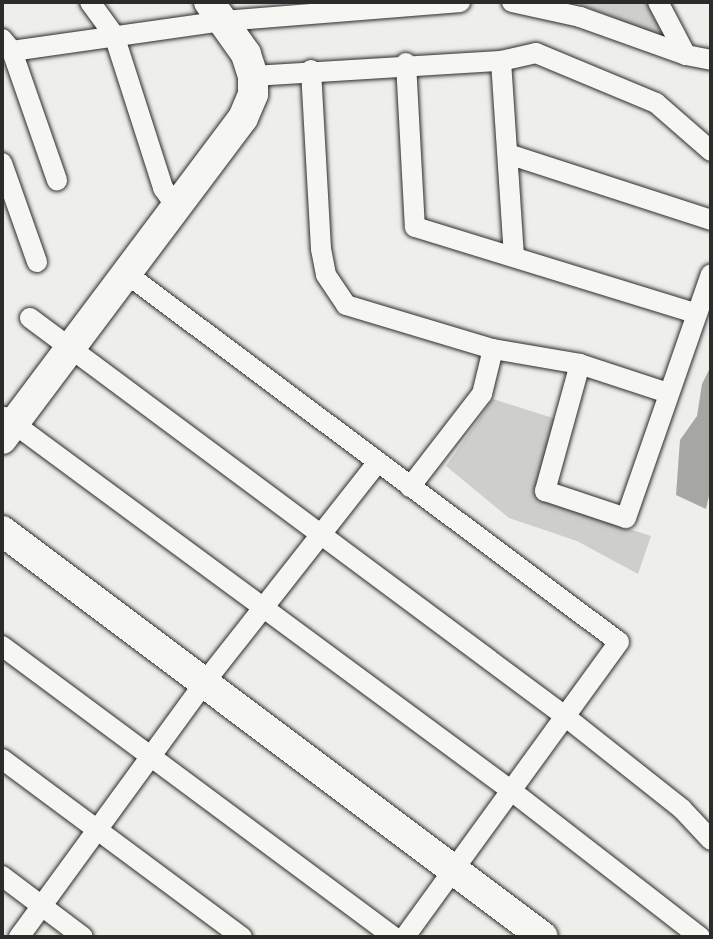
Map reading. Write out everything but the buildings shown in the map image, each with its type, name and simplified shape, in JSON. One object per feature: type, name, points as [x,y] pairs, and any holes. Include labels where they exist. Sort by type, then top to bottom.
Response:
[{"type":"street","points":[[90,2],[114,35],[163,188],[176,206]]},
{"type":"street","points":[[512,2],[580,17],[686,55],[711,60]]},
{"type":"street","points":[[658,2],[686,55]]},
{"type":"street","points":[[57,180],[7,45],[114,35],[217,11],[447,3]]},
{"type":"street","points":[[217,11],[246,54],[253,76],[253,94],[243,118],[72,351],[6,426],[264,607],[513,792],[700,937]]},
{"type":"street","points":[[253,76],[406,63],[501,61],[536,53],[656,103],[711,151]]},
{"type":"street","points":[[501,61],[514,257]]},
{"type":"street","points":[[406,63],[415,227],[694,313]]},
{"type":"street","points":[[311,70],[321,249],[336,295],[346,305],[493,349],[580,364],[668,393]]},
{"type":"street","points":[[508,154],[711,220]]},
{"type":"street","points":[[2,163],[37,262]]},
{"type":"street","points":[[127,274],[619,642],[405,937]]},
{"type":"street","points":[[580,364],[545,491],[626,518],[694,313],[711,274]]},
{"type":"street","points":[[30,318],[566,717],[682,809],[711,840]]},
{"type":"street","points":[[410,487],[482,394],[493,349]]},
{"type":"street","points":[[19,937],[204,683],[378,462]]},
{"type":"street","points":[[2,531],[543,937]]},
{"type":"street","points":[[2,646],[394,937]]},
{"type":"street","points":[[2,759],[242,937]]},
{"type":"street","points":[[2,876],[83,937]]},
{"type":"shaded area","points":[[570,2],[652,2],[672,40],[576,3]]},
{"type":"shaded area","points":[[711,366],[711,487],[706,509],[676,495],[680,440],[697,416],[702,384]]},
{"type":"shaded area","points":[[493,399],[556,419],[537,499],[651,536],[638,574],[577,541],[509,518],[446,466]]}]
